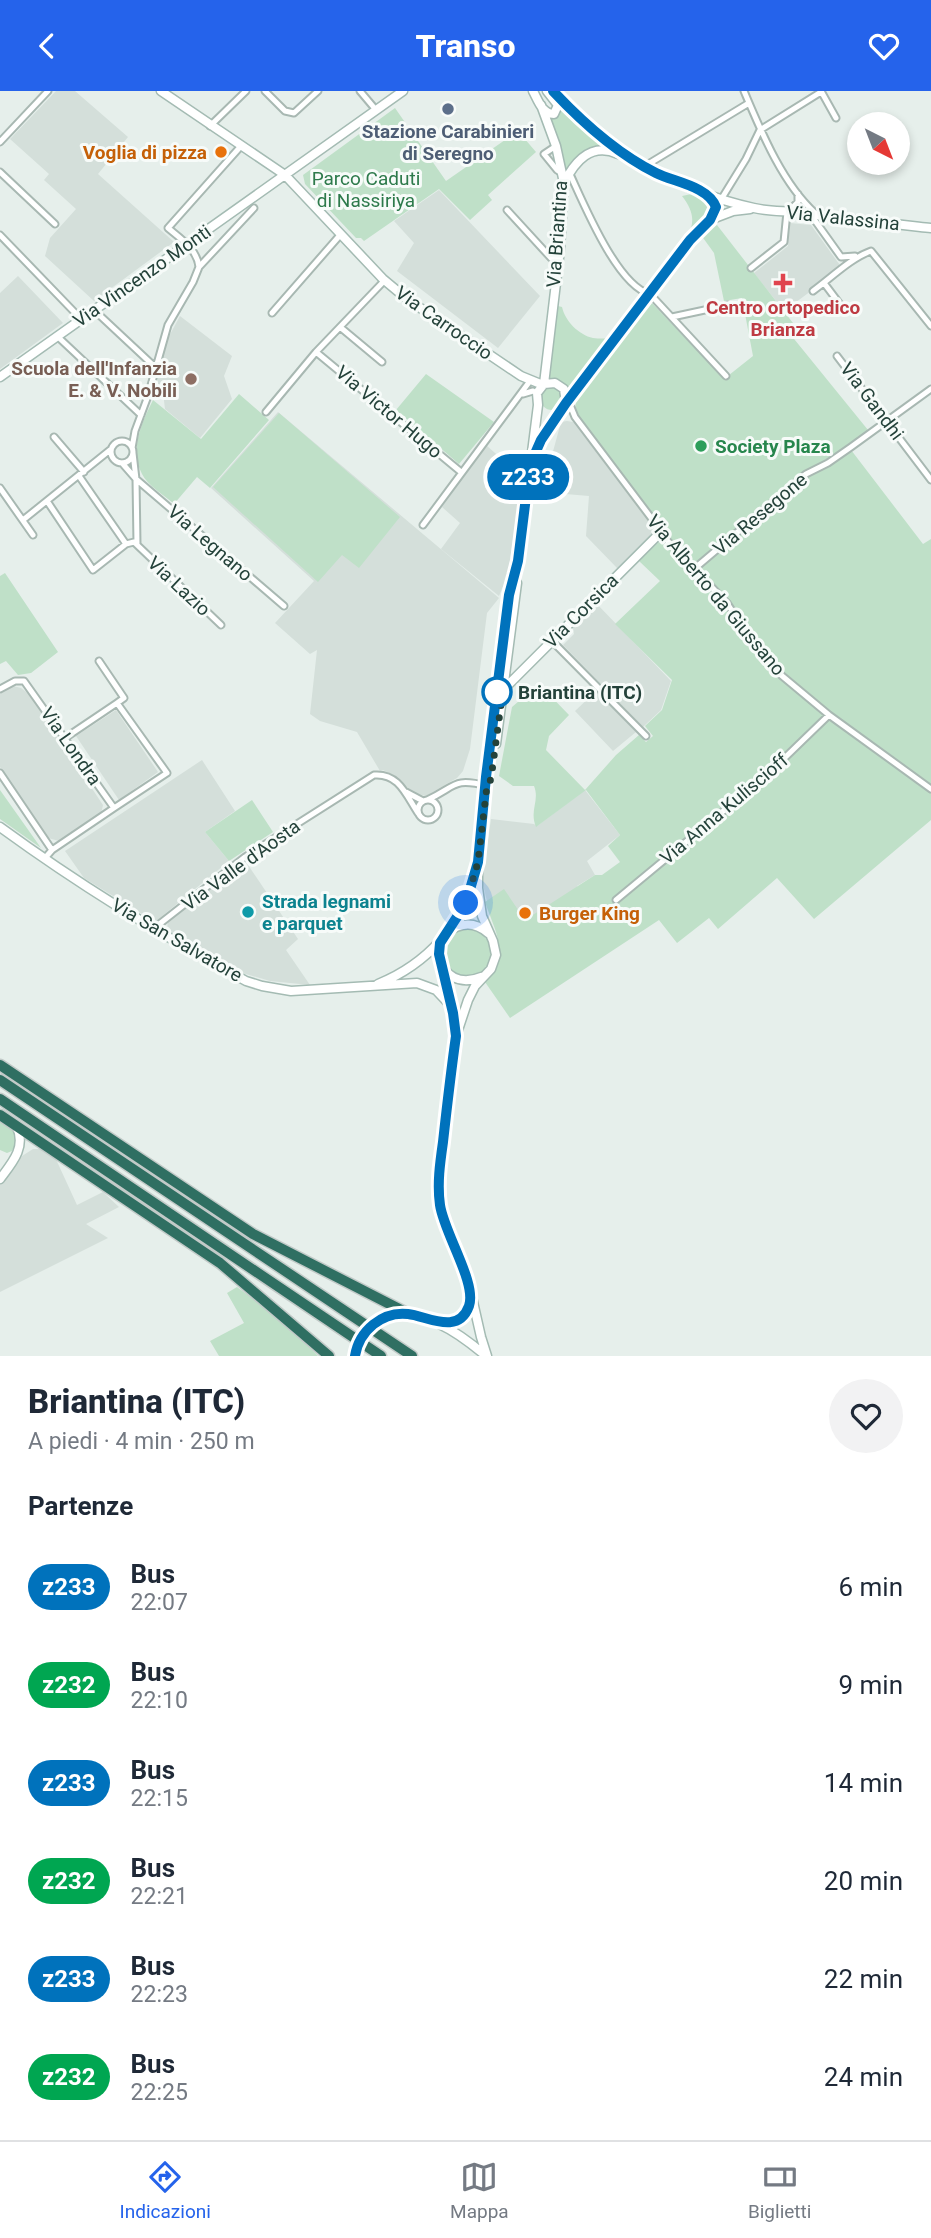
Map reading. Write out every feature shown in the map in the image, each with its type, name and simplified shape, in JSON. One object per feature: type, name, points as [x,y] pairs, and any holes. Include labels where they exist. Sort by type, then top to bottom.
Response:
[{"type":"highway","points":[[0,1065],[253,1234],[409,1314]]},
{"type":"highway","points":[[0,1080],[412,1356]]},
{"type":"highway","points":[[0,1099],[381,1356]]},
{"type":"highway","points":[[0,1115],[220,1263],[329,1356]]},
{"type":"main road","name":"Via Carroccio","points":[[161,91],[285,175],[385,281],[407,299],[521,376],[547,413],[566,402]]},
{"type":"main road","name":"Via Vincenzo Monti","points":[[0,377],[403,91]]},
{"type":"main road","name":"Via Briantina","points":[[533,91],[541,105],[566,173]]},
{"type":"main road","points":[[541,105],[548,114],[554,114],[558,110],[557,103],[547,91]]},
{"type":"main road","name":"Via Valassina","points":[[553,91],[598,135],[655,173]]},
{"type":"main road","name":"Via Valassina","points":[[564,183],[566,173],[583,156],[605,150],[709,195],[755,208],[931,228]]},
{"type":"main road","name":"Via Briantina","points":[[543,384],[564,183]]},
{"type":"main road","points":[[530,465],[541,440],[566,402],[690,240],[710,220],[716,207],[709,195]]},
{"type":"main road","name":"Via Valassina","points":[[710,220],[733,211],[755,208]]},
{"type":"main road","points":[[487,786],[491,779],[503,690],[530,465],[533,391],[544,367]]},
{"type":"main road","points":[[533,391],[543,384],[558,384],[564,389],[566,402]]},
{"type":"main road","name":"Via Corsica","points":[[503,690],[660,533]]},
{"type":"main road","points":[[487,1356],[471,1293],[444,1224],[439,1204],[439,1175],[456,1036],[468,1000],[493,964],[496,955],[479,903],[478,862],[509,595],[518,561]]},
{"type":"main road","name":"Via San Salvatore","points":[[0,827],[153,929],[246,981],[291,991],[458,979]]},
{"type":"main road","points":[[456,1036],[452,1006],[439,954],[440,943],[466,903],[478,862]]},
{"type":"main road","points":[[445,935],[456,926],[466,924],[482,928],[490,935]]},
{"type":"main road","name":"Via San Salvatore","points":[[374,985],[406,970],[445,935]]},
{"type":"main road","points":[[441,964],[446,972],[458,979],[471,981],[484,976]]},
{"type":"main road","points":[[417,983],[436,990],[452,1006]]},
{"type":"main road","points":[[0,1179],[19,1151],[22,1138],[17,1127]]},
{"type":"main road","points":[[19,1151],[29,1145],[41,1143]]},
{"type":"main road","points":[[435,1322],[450,1322],[460,1318],[469,1306],[471,1293]]},
{"type":"main road","points":[[355,1356],[356,1347],[366,1331],[384,1317],[409,1314],[435,1322],[464,1338],[487,1356]]},
{"type":"street","points":[[0,142],[48,91]]},
{"type":"street","points":[[210,125],[246,91]]},
{"type":"street","points":[[265,91],[285,111],[294,113],[318,91]]},
{"type":"street","points":[[744,91],[760,130],[797,194],[841,257],[873,252],[928,316],[931,325]]},
{"type":"street","points":[[722,198],[760,130],[821,91],[836,118]]},
{"type":"street","points":[[365,93],[376,110]]},
{"type":"street","points":[[645,166],[749,103]]},
{"type":"street","points":[[199,267],[198,258],[169,227],[241,146]]},
{"type":"street","points":[[556,146],[544,154],[557,170],[566,173],[608,251],[641,292],[650,294],[726,376]]},
{"type":"street","points":[[0,172],[55,224]]},
{"type":"street","points":[[751,268],[784,242],[788,212],[796,206],[797,194]]},
{"type":"street","points":[[137,547],[133,451],[135,431],[168,325],[199,267],[254,208]]},
{"type":"street","points":[[507,210],[555,259]]},
{"type":"street","points":[[0,235],[81,319]]},
{"type":"street","points":[[272,313],[341,235]]},
{"type":"street","points":[[813,291],[848,266],[855,256]]},
{"type":"street","points":[[266,412],[316,352],[385,281]]},
{"type":"street","points":[[824,283],[845,311]]},
{"type":"street","points":[[672,317],[728,305]]},
{"type":"street","points":[[94,310],[155,366]]},
{"type":"street","points":[[340,327],[382,362]]},
{"type":"street","points":[[57,336],[141,415]]},
{"type":"street","name":"Via Victor Hugo","points":[[316,352],[461,472]]},
{"type":"street","name":"Via Gandhi","points":[[837,356],[931,480]]},
{"type":"street","name":"Via Resegone","points":[[694,569],[806,474],[828,463],[931,389]]},
{"type":"street","points":[[423,526],[520,396],[533,391]]},
{"type":"street","name":"Via Alberto da Giussano","points":[[566,402],[660,533],[727,603],[745,631],[781,675],[829,715],[931,789]]},
{"type":"street","points":[[23,520],[114,445],[135,431]]},
{"type":"street","points":[[54,437],[126,544]]},
{"type":"street","points":[[120,441],[127,442],[133,451]]},
{"type":"street","points":[[110,450],[115,461],[122,463],[130,460],[133,451]]},
{"type":"street","name":"Via Legnano","points":[[122,463],[284,606]]},
{"type":"street","points":[[0,488],[33,535]]},
{"type":"street","points":[[47,501],[93,570],[126,544],[132,541],[137,547]]},
{"type":"street","name":"Via Lazio","points":[[137,547],[221,625]]},
{"type":"street","points":[[552,641],[646,736]]},
{"type":"street","points":[[65,738],[124,698],[99,661]]},
{"type":"street","name":"Via Londra","points":[[0,689],[15,681],[24,681],[30,687],[114,808]]},
{"type":"street","points":[[45,858],[52,850],[167,773],[117,703]]},
{"type":"street","name":"Via Anna Kuliscioff","points":[[616,900],[768,774],[829,715]]},
{"type":"street","points":[[0,773],[52,850]]},
{"type":"street","name":"Via Valle d'Aosta","points":[[153,929],[245,857],[374,775],[392,777],[413,798],[425,800]]},
{"type":"street","points":[[418,813],[419,806],[425,800],[466,781],[487,786]]},
{"type":"street","points":[[403,790],[422,819],[432,820],[437,815],[445,790]]},
{"type":"street","points":[[425,800],[433,801],[438,806]]},
{"type":"shaded area","points":[[56,91],[75,91],[128,137],[98,174],[174,242],[94,301],[45,256],[50,238],[76,209],[44,180],[49,174],[10,139]]},
{"type":"shaded area","points":[[439,190],[540,296],[498,348],[397,271],[414,243],[394,221]]},
{"type":"shaded area","points":[[790,223],[811,225],[842,268],[784,311],[754,273],[788,246]]},
{"type":"shaded area","points":[[18,276],[63,323],[0,369],[0,293]]},
{"type":"shaded area","name":"Scuola dell'Infanzia E. & V. Nobili","points":[[180,316],[232,356],[224,376],[232,399],[200,438],[165,409],[163,392],[157,382],[167,340]]},
{"type":"shaded area","points":[[278,412],[499,598],[487,613],[470,749],[463,771],[457,778],[426,796],[411,793],[395,776],[380,771],[357,732],[320,721],[310,714],[317,650],[310,654],[275,623],[314,581],[211,488]]},
{"type":"shaded area","points":[[561,422],[573,422],[655,529],[654,534],[618,569],[586,536],[589,496],[542,492]]},
{"type":"shaded area","points":[[486,445],[522,477],[508,574],[499,596],[441,549],[460,523],[442,507]]},
{"type":"shaded area","points":[[596,603],[671,681],[661,710],[643,727],[563,645],[574,634],[573,628]]},
{"type":"shaded area","points":[[13,686],[29,694],[103,805],[101,814],[59,841],[48,838],[0,767],[0,694]]},
{"type":"shaded area","points":[[596,691],[636,732],[613,751],[575,711]]},
{"type":"shaded area","points":[[116,710],[158,772],[119,800],[76,736]]},
{"type":"shaded area","points":[[202,760],[235,811],[205,832],[229,861],[155,922],[84,878],[65,851]]},
{"type":"shaded area","points":[[585,790],[620,835],[587,861],[595,875],[577,886],[580,909],[530,949],[490,913],[482,881],[491,819],[537,826]]},
{"type":"shaded area","points":[[246,862],[298,939],[286,950],[310,985],[270,981],[239,972],[167,930],[168,920]]},
{"type":"shaded area","points":[[33,1149],[42,1149],[54,1155],[77,1205],[103,1192],[119,1207],[86,1224],[108,1238],[0,1292],[0,1185],[22,1156]]},
{"type":"green space","points":[[561,104],[588,132],[608,147],[594,149],[576,158],[565,176],[548,117],[558,115]]},
{"type":"green space","name":"Parco Caduti di Nassiriya","points":[[395,108],[446,181],[518,131],[536,152],[488,195],[492,200],[470,220],[439,189],[364,241],[356,238],[305,184],[303,175]]},
{"type":"green space","points":[[696,193],[708,198],[713,207],[710,216],[688,236],[692,215],[682,196]]},
{"type":"green space","points":[[717,225],[793,323],[786,329],[868,430],[848,446],[923,544],[931,539],[931,820],[814,919],[777,878],[718,929],[709,918],[677,943],[659,920],[510,1018],[485,982],[497,961],[499,951],[497,934],[485,902],[504,889],[525,920],[620,862],[608,846],[620,835],[586,790],[536,827],[534,786],[513,786],[499,776],[512,707],[539,684],[569,715],[549,736],[546,750],[585,790],[616,755],[639,735],[646,742],[653,736],[645,726],[662,710],[672,680],[615,624],[660,581],[639,561],[663,538],[662,528],[575,411],[576,399],[651,302],[724,379],[753,356],[742,298],[724,301],[714,253],[701,235]]},
{"type":"green space","points":[[558,306],[562,307],[569,322],[578,331],[593,338],[610,339],[570,392],[561,381],[546,379]]},
{"type":"green space","points":[[426,374],[494,422],[459,464],[396,410]]},
{"type":"green space","points":[[552,386],[560,390],[564,398],[560,406],[552,410],[544,406],[540,398],[544,390]]},
{"type":"green space","points":[[239,394],[269,420],[210,488],[197,477],[174,504],[148,482],[138,465],[138,436],[153,400],[201,439]]},
{"type":"green space","points":[[279,413],[400,517],[359,568],[342,555],[318,582],[213,487]]},
{"type":"green space","points":[[5,573],[58,652],[31,673],[18,675],[6,661],[0,664],[0,576]]},
{"type":"green space","points":[[0,790],[41,848],[0,819]]},
{"type":"green space","points":[[252,800],[273,832],[229,861],[205,832]]},
{"type":"green space","points":[[467,929],[484,936],[491,953],[484,970],[467,977],[450,970],[443,953],[450,936]]},
{"type":"green space","points":[[0,1120],[13,1131],[17,1140],[12,1151],[7,1153],[0,1150]]},
{"type":"green space","points":[[237,1287],[290,1326],[318,1356],[219,1356],[210,1341],[244,1323],[227,1293]]},
{"type":"bus line","name":"z233","points":[[355,1356],[360,1339],[384,1317],[409,1314],[435,1322],[450,1322],[460,1318],[469,1306],[471,1293],[439,1204],[439,1175],[456,1036],[439,954],[440,943],[466,903],[478,862],[509,595],[512,575],[518,561],[530,465],[541,440],[566,403],[690,240],[710,220],[716,207],[709,195],[655,173],[609,143],[553,91]]},
{"type":"place","name":"Stazione Carabinieri di Seregno","points":[[448,109]]},
{"type":"place","name":"Voglia di pizza","points":[[221,152]]},
{"type":"place","name":"Centro ortopedico Brianza","points":[[783,283]]},
{"type":"place","name":"Scuola dell'Infanzia E. & V. Nobili","points":[[191,379]]},
{"type":"place","name":"Society Plaza","points":[[701,446]]},
{"type":"place","name":"Briantina (ITC)","points":[[497,692]]},
{"type":"place","name":"Strada legnami e parquet","points":[[248,912]]},
{"type":"place","name":"Burger King","points":[[525,913]]},
{"type":"route","points":[[466,903],[478,862],[487,786],[491,779],[503,690],[497,692]]}]
